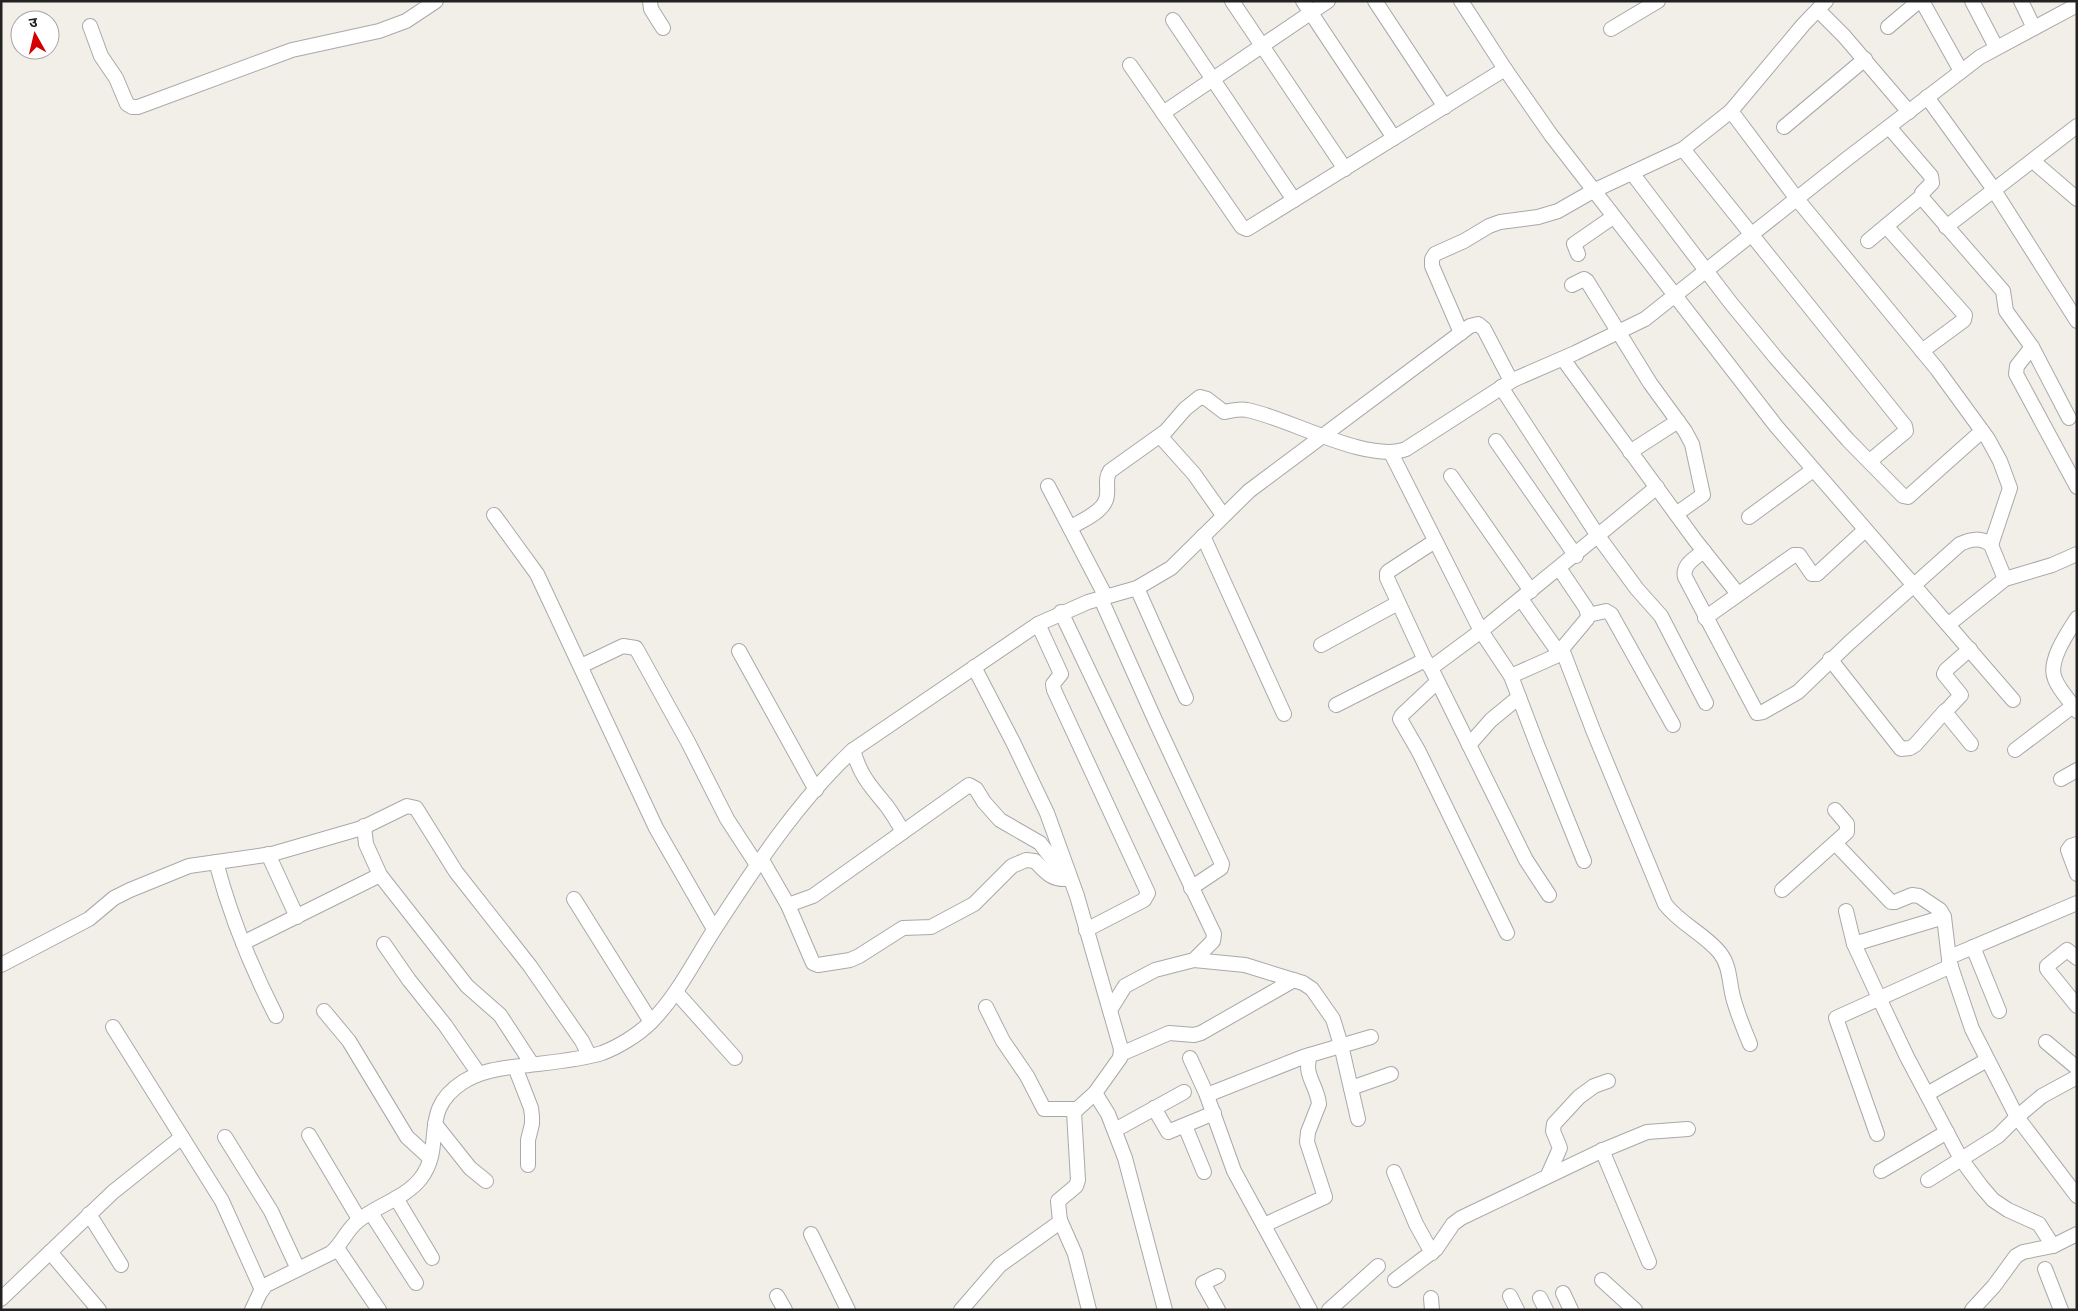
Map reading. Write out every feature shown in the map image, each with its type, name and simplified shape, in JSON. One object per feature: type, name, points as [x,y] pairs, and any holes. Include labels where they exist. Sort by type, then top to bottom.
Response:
[{"type":"street","points":[[90,26],[101,56],[116,78],[128,104],[132,107],[138,107],[292,50],[379,31],[406,21],[436,1]]},
{"type":"street","points":[[650,1],[651,9],[663,28]]},
{"type":"street","points":[[1232,1],[1345,169]]},
{"type":"street","points":[[1163,112],[1262,45],[1307,7],[1328,1]]},
{"type":"street","points":[[1375,1],[1445,107]]},
{"type":"street","points":[[1461,1],[1551,135],[1776,426],[2013,700]]},
{"type":"street","points":[[1611,29],[1658,1]]},
{"type":"street","points":[[1888,27],[1920,1],[1961,71]]},
{"type":"street","points":[[1972,1],[1996,47]]},
{"type":"street","points":[[2021,1],[2034,28]]},
{"type":"street","points":[[1070,528],[1103,506],[1108,496],[1107,476],[1110,471],[1172,427],[1185,409],[1200,397],[1208,399],[1224,412],[1248,410],[1322,436],[1391,453],[1406,449],[1507,384],[1645,319],[1961,71],[1996,47],[2034,28],[2076,3]]},
{"type":"street","points":[[1461,333],[1432,266],[1432,259],[1435,254],[1495,224],[1508,220],[1547,215],[1558,211],[1593,191],[1683,149],[1731,111],[1822,6],[1908,112]]},
{"type":"street","points":[[1307,7],[1394,138]]},
{"type":"street","points":[[1173,20],[1294,200]]},
{"type":"street","points":[[1784,127],[1865,59]]},
{"type":"street","points":[[1130,65],[1244,229],[1248,229],[1505,69]]},
{"type":"street","points":[[1927,97],[1993,190],[2077,321]]},
{"type":"street","points":[[1731,111],[1797,199],[1922,351],[1982,431],[2000,460],[2010,488],[1991,545]]},
{"type":"street","points":[[1868,241],[1922,196],[1932,183],[1931,176],[1890,126]]},
{"type":"street","points":[[1946,226],[2077,126]]},
{"type":"street","points":[[1683,149],[1905,426],[1906,431],[1870,461]]},
{"type":"street","points":[[2033,161],[2077,199]]},
{"type":"street","points":[[1632,173],[1706,271],[1776,358],[1848,440],[1903,496],[1908,497],[1982,431]]},
{"type":"street","points":[[1922,196],[2001,288],[2004,294],[2006,311],[2032,347],[2069,418]]},
{"type":"street","points":[[1578,254],[1574,244],[1613,217]]},
{"type":"street","points":[[1886,226],[1965,315],[1964,320],[1922,351]]},
{"type":"street","points":[[1572,285],[1582,279],[1587,281],[1650,383],[1678,421],[1692,444],[1704,492],[1702,497],[1676,514]]},
{"type":"street","points":[[252,1310],[262,1290],[274,1280],[331,1253],[365,1216],[396,1198],[421,1178],[430,1158],[440,1103],[448,1093],[463,1082],[479,1074],[602,1053],[634,1036],[650,1022],[676,992],[714,929],[760,863],[835,766],[853,750],[1038,624],[1061,612],[1137,588],[1171,568],[1248,491],[1475,324],[1481,327],[1509,377],[1507,384],[1598,536],[1632,583],[1661,616],[1706,703]]},
{"type":"street","points":[[2032,347],[2017,366],[2016,374],[2077,487]]},
{"type":"street","points":[[1563,359],[1676,514],[1738,594]]},
{"type":"street","points":[[1630,452],[1678,421]]},
{"type":"street","points":[[1160,436],[1194,474],[1223,515]]},
{"type":"street","points":[[1496,441],[1576,556]]},
{"type":"street","points":[[1391,453],[1481,631],[1511,676],[1584,861]]},
{"type":"street","points":[[1749,517],[1813,470]]},
{"type":"street","points":[[1451,476],[1560,651],[1665,904],[1674,914],[1710,942],[1721,955],[1729,970],[1734,1002],[1750,1044]]},
{"type":"street","points":[[1048,486],[1104,598],[1155,720],[1222,864],[1221,868],[1191,888]]},
{"type":"street","points":[[1336,705],[1428,664],[1481,631],[1576,556],[1657,487]]},
{"type":"street","points":[[494,515],[537,574],[656,828],[714,929]]},
{"type":"street","points":[[1706,618],[1795,554],[1799,555],[1812,574],[1817,574],[1865,530]]},
{"type":"street","points":[[1202,536],[1284,714]]},
{"type":"street","points":[[1704,551],[1687,565],[1684,573],[1757,713],[1763,712],[1798,692],[1830,659],[1960,544],[1978,539],[1986,541],[1991,545],[2005,579]]},
{"type":"street","points":[[1436,542],[1386,573],[1387,578],[1526,860],[1549,895]]},
{"type":"street","points":[[1949,624],[2005,579],[2052,565],[2077,554]]},
{"type":"street","points":[[1511,676],[1556,656],[1587,619],[1586,608],[1559,568]]},
{"type":"street","points":[[1137,588],[1186,698]]},
{"type":"street","points":[[1321,646],[1398,603]]},
{"type":"street","points":[[1588,614],[1606,611],[1614,618],[1673,725]]},
{"type":"street","points":[[1061,612],[1212,929],[1213,942],[1194,960]]},
{"type":"street","points":[[2016,750],[2075,708],[2055,681],[2053,670],[2056,656],[2077,618]]},
{"type":"street","points":[[1038,624],[1061,674],[1053,684],[1054,690],[1148,893],[1144,900],[1086,930]]},
{"type":"street","points":[[581,666],[623,646],[636,648],[688,742],[727,819],[788,905],[813,963],[820,965],[859,956],[902,928],[931,927],[974,904],[1012,866],[1023,860],[1035,861],[1048,875],[1070,883]]},
{"type":"street","points":[[1830,659],[1901,749],[1910,748],[1915,745],[1961,695],[1945,676],[1944,672],[1970,649]]},
{"type":"street","points":[[739,651],[816,790]]},
{"type":"street","points":[[974,667],[1014,742],[1046,812],[1086,930],[1121,1044],[1120,1058],[1095,1093],[1076,1109],[1073,1116],[1078,1182],[1076,1186],[1058,1201],[1060,1220],[1075,1254],[1089,1310]]},
{"type":"street","points":[[1437,682],[1400,719],[1419,752],[1507,933]]},
{"type":"street","points":[[1468,745],[1491,720],[1519,697]]},
{"type":"street","points":[[1945,711],[1971,744]]},
{"type":"street","points":[[853,750],[860,772],[887,807],[903,832]]},
{"type":"street","points":[[2061,779],[2077,770]]},
{"type":"street","points":[[788,905],[813,896],[964,787],[971,785],[1000,820],[1040,843],[1070,883]]},
{"type":"street","points":[[1,965],[89,919],[114,898],[189,866],[268,854],[364,826],[407,806],[416,808],[456,872],[530,966],[582,1041],[589,1056]]},
{"type":"street","points":[[1782,890],[1844,836],[1849,826],[1835,810]]},
{"type":"street","points":[[364,826],[366,844],[380,875],[468,986],[500,1015],[532,1064]]},
{"type":"street","points":[[1836,843],[1892,902],[1912,895],[1919,896],[1940,910],[1944,917],[1950,963],[1965,1012],[1987,1060],[2017,1118],[2077,1196]]},
{"type":"street","points":[[2077,844],[2068,850],[2077,874]]},
{"type":"street","points":[[268,854],[297,916]]},
{"type":"street","points":[[216,862],[224,891],[243,943],[262,989],[276,1016]]},
{"type":"street","points":[[243,943],[380,875]]},
{"type":"street","points":[[574,899],[650,1022]]},
{"type":"street","points":[[1877,1134],[1836,1018],[1880,1000],[1950,963],[1973,947],[2077,903]]},
{"type":"street","points":[[1846,911],[1854,944],[1907,1057],[1961,1159],[1993,1200],[2008,1210],[2040,1224],[2053,1246]]},
{"type":"street","points":[[1854,944],[1944,917]]},
{"type":"street","points":[[384,944],[479,1074]]},
{"type":"street","points":[[1973,947],[1999,1011]]},
{"type":"street","points":[[2077,958],[2067,950],[2048,964],[2047,967],[2077,1006]]},
{"type":"street","points":[[1110,1010],[1121,991],[1131,982],[1155,970],[1194,960],[1245,965],[1294,980],[1312,989],[1333,1019],[1358,1119]]},
{"type":"street","points":[[1120,1054],[1169,1033],[1194,1035],[1201,1033],[1294,980]]},
{"type":"street","points":[[676,992],[735,1058]]},
{"type":"street","points":[[986,1007],[1003,1041],[1027,1076],[1044,1109],[1076,1109]]},
{"type":"street","points":[[324,1011],[349,1042],[407,1137],[430,1158]]},
{"type":"street","points":[[112,1027],[222,1201],[262,1290]]},
{"type":"street","points":[[1207,1095],[1310,1055],[1371,1037]]},
{"type":"street","points":[[2046,1042],[2077,1068]]},
{"type":"street","points":[[1264,1225],[1325,1197],[1307,1142],[1308,1132],[1319,1104],[1308,1073],[1307,1064],[1310,1055]]},
{"type":"street","points":[[1190,1058],[1207,1095],[1234,1171],[1310,1310]]},
{"type":"street","points":[[1927,1094],[1987,1060]]},
{"type":"street","points":[[515,1067],[531,1108],[528,1165]]},
{"type":"street","points":[[1351,1088],[1391,1074]]},
{"type":"street","points":[[1928,1180],[1998,1136],[2042,1096],[2077,1077]]},
{"type":"street","points":[[1548,1175],[1560,1148],[1553,1131],[1553,1126],[1579,1097],[1594,1086],[1608,1081]]},
{"type":"street","points":[[1115,1130],[1184,1092]]},
{"type":"street","points":[[1095,1093],[1108,1114],[1125,1158],[1165,1310]]},
{"type":"street","points":[[1154,1108],[1168,1132],[1214,1113]]},
{"type":"street","points":[[435,1124],[470,1168],[486,1181]]},
{"type":"street","points":[[1185,1126],[1204,1172]]},
{"type":"street","points":[[1396,1280],[1432,1253],[1453,1224],[1460,1218],[1602,1150],[1647,1132],[1688,1129]]},
{"type":"street","points":[[1881,1171],[1947,1132]]},
{"type":"street","points":[[309,1135],[365,1216],[416,1283]]},
{"type":"street","points":[[1,1299],[113,1192],[182,1138]]},
{"type":"street","points":[[226,1138],[271,1211],[298,1269]]},
{"type":"street","points":[[1602,1150],[1649,1262]]},
{"type":"street","points":[[1394,1172],[1416,1224],[1432,1253]]},
{"type":"street","points":[[396,1198],[432,1258]]},
{"type":"street","points":[[89,1214],[121,1265]]},
{"type":"street","points":[[961,1310],[1000,1265],[1059,1224],[1060,1220]]},
{"type":"street","points":[[811,1234],[848,1310]]},
{"type":"street","points":[[1972,1310],[1994,1286],[2016,1256],[2023,1252],[2053,1246],[2077,1234]]},
{"type":"street","points":[[337,1248],[379,1310]]},
{"type":"street","points":[[50,1252],[99,1310]]},
{"type":"street","points":[[1329,1310],[1378,1266]]},
{"type":"street","points":[[2045,1269],[2061,1310]]},
{"type":"street","points":[[1218,1276],[1203,1283],[1218,1310]]},
{"type":"street","points":[[1602,1280],[1635,1310]]},
{"type":"street","points":[[1563,1293],[1571,1310]]},
{"type":"street","points":[[777,1296],[785,1310]]},
{"type":"street","points":[[1510,1296],[1517,1310]]}]
